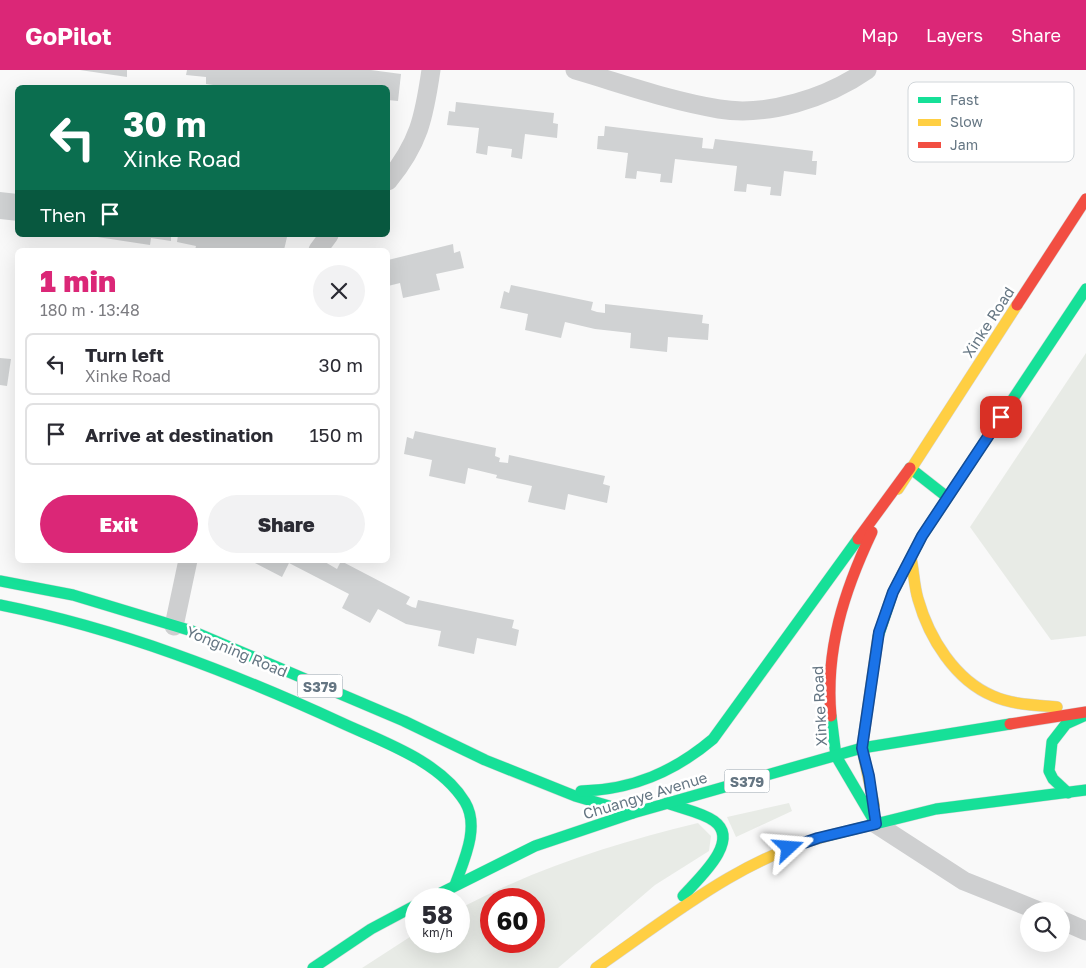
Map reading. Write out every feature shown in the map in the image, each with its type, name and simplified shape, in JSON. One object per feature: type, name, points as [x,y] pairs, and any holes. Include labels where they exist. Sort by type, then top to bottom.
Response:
[{"type":"main road","name":"Xinke Road","points":[[876,824],[836,756],[831,713],[831,657],[840,609],[856,565],[872,531],[910,468],[1086,199]]},
{"type":"main road","points":[[876,824],[869,776],[862,748],[879,632],[893,592],[948,497],[1086,289]]},
{"type":"main road","points":[[551,786],[604,792],[622,788],[643,782],[683,762],[699,751],[713,739],[910,468],[948,497]]},
{"type":"main road","points":[[911,558],[918,600],[933,635],[954,667],[983,691],[994,696],[1029,705],[1086,712]]},
{"type":"main road","name":"Yongning Road","points":[[0,581],[73,595],[192,631],[404,721],[485,760],[551,786],[633,813]]},
{"type":"main road","name":"Yongning Road","points":[[0,606],[30,611],[114,633],[245,678],[403,752],[445,780],[465,803],[471,824],[469,844],[455,886]]},
{"type":"main road","points":[[1068,793],[1053,779],[1050,771],[1052,742],[1066,724],[1086,712]]},
{"type":"main road","name":"Chuangye Avenue","points":[[451,888],[535,846],[633,813],[862,748],[1086,712]]},
{"type":"main road","points":[[596,968],[710,888],[762,859],[818,838],[936,809],[1086,790]]},
{"type":"main road","points":[[659,924],[722,848],[724,842],[722,829],[713,820],[667,803]]},
{"type":"main road","points":[[313,968],[370,929],[405,912]]},
{"type":"street","points":[[390,179],[405,160],[418,134],[431,70]]},
{"type":"street","points":[[576,70],[671,98],[721,109],[772,109],[812,98],[867,70]]},
{"type":"street","points":[[319,248],[328,237]]},
{"type":"street","points":[[174,626],[187,563]]},
{"type":"street","points":[[876,824],[964,881],[1020,903]]},
{"type":"street","points":[[1070,924],[1086,931]]},
{"type":"shaded area","points":[[1086,353],[1086,636],[1051,640],[970,527]]},
{"type":"shaded area","points":[[789,803],[792,811],[736,837],[727,817]]},
{"type":"shaded area","points":[[698,823],[711,836],[709,851],[655,885],[558,968],[362,968],[405,940],[405,953],[470,953],[470,904],[480,898],[480,953],[545,953],[545,888],[503,888],[546,869],[636,839]]},
{"type":"building","points":[[80,70],[127,70],[127,77]]},
{"type":"building","points":[[187,70],[371,70],[401,74],[398,101],[390,100],[390,85],[213,85],[206,84],[206,77],[186,75]]},
{"type":"building","points":[[456,102],[554,113],[553,123],[558,124],[557,138],[525,134],[522,159],[511,157],[512,149],[488,146],[487,155],[476,153],[479,128],[447,125],[449,111],[455,112]]},
{"type":"building","points":[[605,126],[703,138],[702,148],[713,149],[715,139],[813,151],[812,161],[817,161],[816,175],[784,171],[781,196],[770,195],[771,187],[747,184],[746,192],[734,191],[737,166],[675,159],[672,183],[660,182],[661,174],[637,171],[636,179],[625,178],[628,153],[597,149],[598,136],[604,136]]},
{"type":"building","points":[[0,192],[15,194],[15,221],[0,219]]},
{"type":"building","points":[[97,237],[171,237],[171,241],[151,238],[150,245]]},
{"type":"building","points":[[178,237],[287,237],[284,248],[196,248],[196,246],[177,242]]},
{"type":"building","points":[[453,244],[454,253],[460,251],[464,268],[436,274],[440,290],[403,298],[400,283],[390,286],[390,260]]},
{"type":"building","points":[[511,285],[593,302],[591,310],[597,312],[605,313],[605,304],[703,315],[702,323],[709,324],[708,340],[668,337],[667,352],[630,348],[631,333],[595,329],[565,322],[561,338],[525,330],[528,314],[500,308],[504,291],[509,293]]},
{"type":"building","points":[[0,358],[11,359],[7,386],[0,385]]},
{"type":"building","points":[[415,431],[496,448],[495,456],[500,458],[499,462],[508,463],[509,455],[605,476],[603,484],[610,486],[607,503],[568,494],[565,510],[528,502],[532,486],[496,478],[497,475],[468,468],[465,484],[429,476],[432,460],[404,454],[407,437],[413,439]]},
{"type":"building","points":[[255,563],[289,563],[282,577]]},
{"type":"building","points":[[289,563],[327,563],[337,569],[340,563],[345,563],[410,597],[406,604],[412,607],[416,608],[418,600],[514,620],[512,628],[519,630],[516,646],[477,638],[474,654],[438,646],[441,631],[406,624],[378,609],[370,623],[342,608],[349,594]]},
{"type":"traffic: fast","points":[[878,637],[893,592],[922,536],[1086,289]]},
{"type":"traffic: fast","points":[[910,468],[947,497]]},
{"type":"traffic: fast","points":[[581,791],[618,787],[652,777],[683,761],[713,739],[858,539]]},
{"type":"traffic: fast","points":[[0,581],[73,595],[192,631],[404,721],[485,760],[575,796],[633,813]]},
{"type":"traffic: fast","points":[[0,605],[88,626],[174,654],[259,686],[410,754],[441,775],[465,802],[469,812],[471,822],[469,844],[455,885]]},
{"type":"traffic: fast","points":[[1068,793],[1053,779],[1049,771],[1052,742],[1066,724],[1086,715]]},
{"type":"traffic: fast","points":[[831,716],[836,756],[876,824]]},
{"type":"traffic: fast","points":[[451,888],[535,846],[633,813],[862,748],[1010,724]]},
{"type":"traffic: fast","points":[[831,835],[936,809],[1086,790]]},
{"type":"traffic: fast","points":[[667,803],[714,821],[721,829],[723,839],[714,860],[683,896]]},
{"type":"traffic: fast","points":[[313,968],[371,929],[405,911]]},
{"type":"traffic: slow","points":[[898,489],[1017,305]]},
{"type":"traffic: slow","points":[[911,558],[917,594],[923,614],[937,643],[955,669],[979,689],[1001,699],[1025,704],[1057,707]]},
{"type":"traffic: slow","points":[[874,805],[862,748],[878,637]]},
{"type":"traffic: slow","points":[[596,968],[679,909],[737,873],[798,845],[831,835]]},
{"type":"traffic: jam","points":[[1017,305],[1086,199]]},
{"type":"traffic: jam","points":[[858,539],[910,468]]},
{"type":"traffic: jam","points":[[831,716],[831,668],[839,621],[853,576],[872,532]]},
{"type":"traffic: jam","points":[[1010,724],[1086,712]]},
{"type":"route","points":[[789,848],[818,838],[876,824],[869,776],[862,748],[879,632],[893,592],[922,536],[1001,417]]}]
